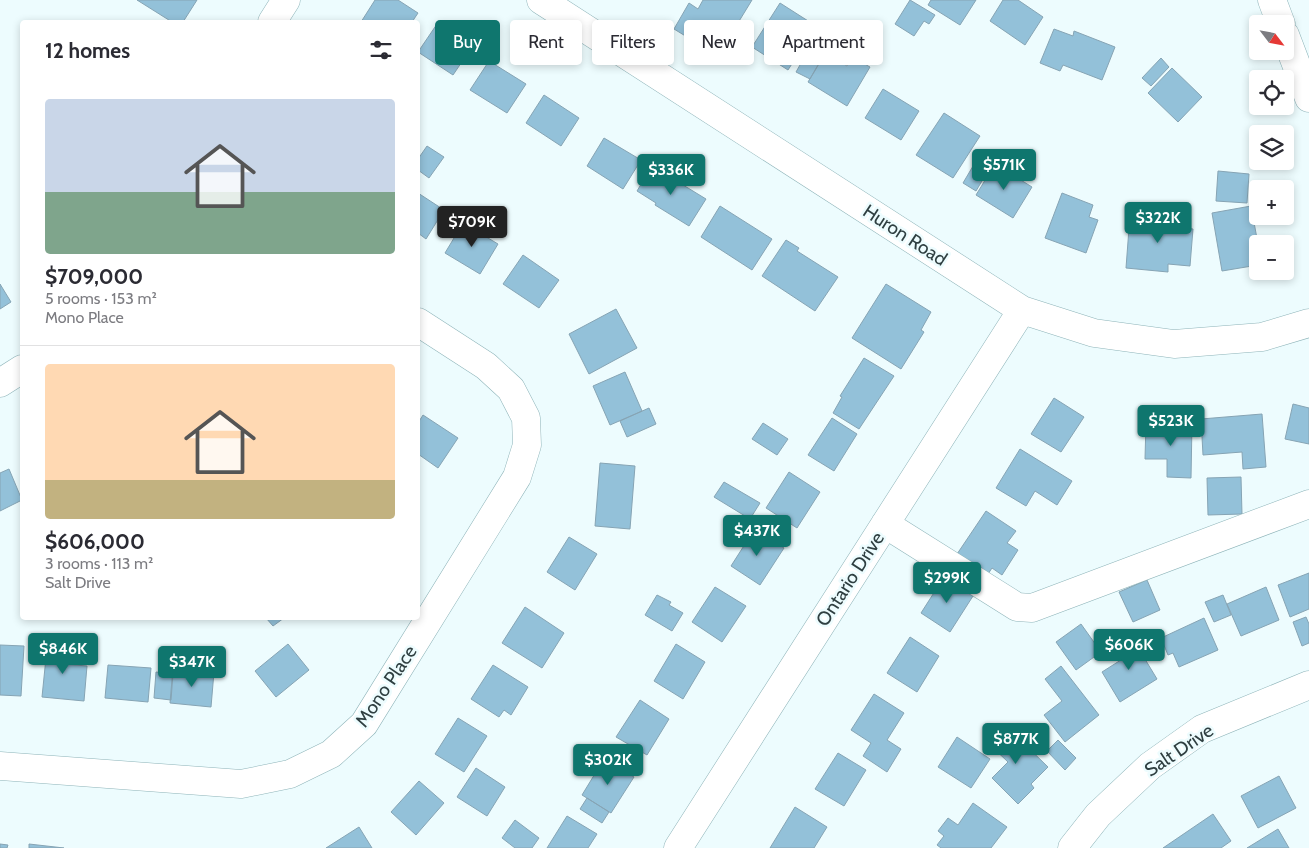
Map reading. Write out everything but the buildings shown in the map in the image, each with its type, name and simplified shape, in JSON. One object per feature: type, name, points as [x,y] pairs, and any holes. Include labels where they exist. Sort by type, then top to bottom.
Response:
[{"type":"street","points":[[273,20],[286,0]]},
{"type":"street","name":"Huron Road","points":[[541,0],[1022,310],[1094,333],[1174,344],[1262,337],[1309,323]]},
{"type":"street","points":[[1272,0],[1278,15]]},
{"type":"street","points":[[1294,59],[1309,98]]},
{"type":"street","name":"Ontario Drive","points":[[678,848],[1022,310]]},
{"type":"street","name":"Mono Place","points":[[0,766],[241,784],[290,774],[331,754],[364,724],[517,477],[526,444],[526,418],[511,389],[486,366],[420,323]]},
{"type":"street","points":[[0,384],[20,370]]},
{"type":"street","points":[[885,524],[1017,607],[1032,608],[1309,504]]},
{"type":"street","name":"Salt Drive","points":[[1072,848],[1098,815],[1150,766],[1202,730],[1307,690]]}]
